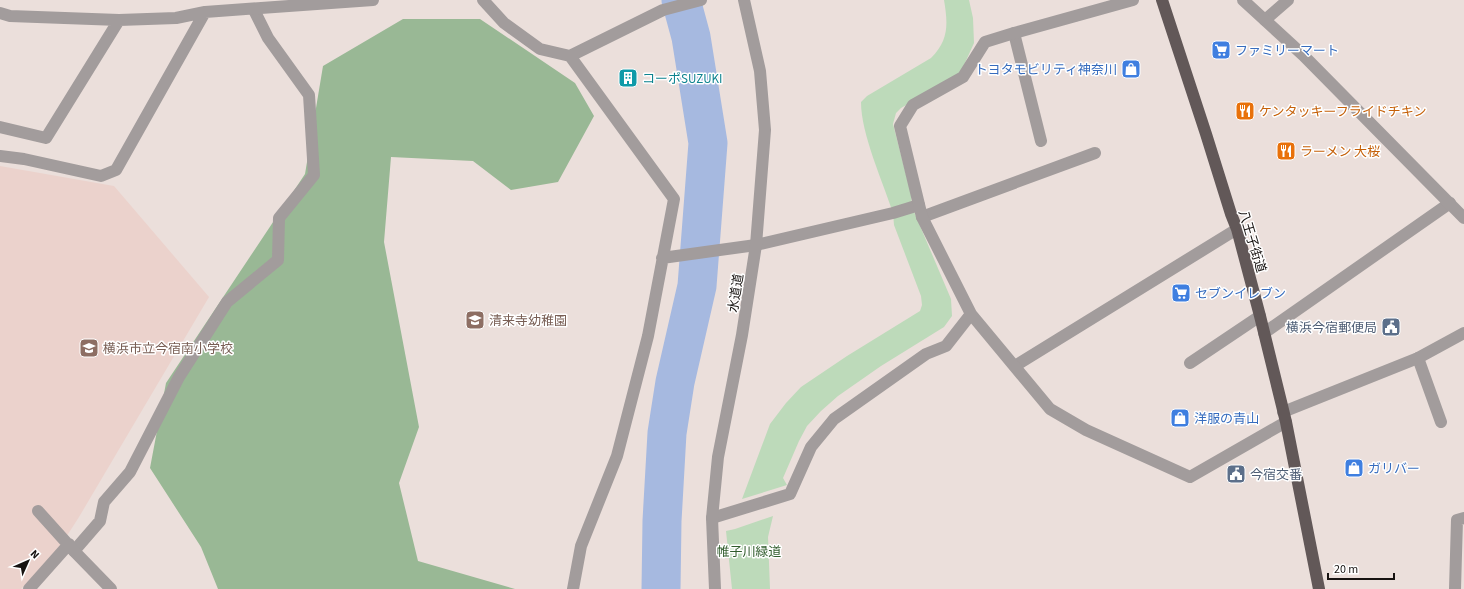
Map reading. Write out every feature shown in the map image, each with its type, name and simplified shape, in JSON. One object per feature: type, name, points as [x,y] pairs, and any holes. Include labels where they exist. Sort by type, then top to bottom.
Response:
[{"type":"highway","name":"八王子街道","points":[[1162,0],[1237,229],[1285,417],[1319,589]]},
{"type":"street","points":[[0,13],[10,16],[119,20],[176,18],[205,12],[254,10],[373,0]]},
{"type":"street","points":[[483,0],[504,23],[540,49],[570,56],[663,10],[700,0]]},
{"type":"street","name":"水道道","points":[[715,589],[712,518],[718,457],[742,334],[756,245],[765,130],[760,71],[744,0]]},
{"type":"street","points":[[1133,0],[985,42],[963,76],[913,105],[900,126],[916,206],[971,314],[1050,409],[1086,430],[1190,477],[1285,417],[1418,358],[1464,334]]},
{"type":"street","points":[[1243,0],[1303,55],[1464,218]]},
{"type":"street","points":[[1265,20],[1288,0]]},
{"type":"street","points":[[29,589],[100,521],[104,502],[130,472],[179,377],[227,302],[278,260],[279,218],[314,175],[309,95],[268,38],[254,10]]},
{"type":"street","points":[[0,156],[24,159],[101,176],[116,170],[205,12]]},
{"type":"street","points":[[0,127],[46,138],[119,20]]},
{"type":"street","points":[[1014,33],[1041,141]]},
{"type":"street","points":[[570,56],[674,199],[648,336],[617,456],[581,546],[573,589]]},
{"type":"street","points":[[922,217],[1095,153]]},
{"type":"street","points":[[1264,333],[1450,203]]},
{"type":"street","points":[[662,258],[756,245],[894,213],[916,206]]},
{"type":"street","points":[[1015,366],[1237,229]]},
{"type":"street","points":[[712,518],[790,494],[811,446],[834,419],[926,354],[946,346],[971,314]]},
{"type":"street","points":[[1190,363],[1260,316]]},
{"type":"street","points":[[1418,358],[1441,422]]},
{"type":"street","points":[[38,511],[111,589]]},
{"type":"street","points":[[1455,589],[1457,520],[1464,518]]},
{"type":"shaded area","name":"横浜市立今宿南小学校","points":[[0,166],[114,186],[209,297],[79,517],[59,548],[21,589],[0,589]]},
{"type":"green space","points":[[944,0],[969,0],[973,18],[974,43],[960,74],[901,108],[896,113],[893,124],[911,194],[912,207],[951,299],[952,316],[944,327],[881,366],[838,396],[821,411],[807,426],[799,441],[783,478],[787,485],[742,499],[770,424],[786,403],[801,387],[847,356],[920,311],[922,305],[921,296],[894,225],[893,213],[868,143],[862,115],[861,102],[867,96],[931,58],[937,51],[946,31]]},
{"type":"green space","points":[[403,19],[480,19],[575,83],[594,116],[558,182],[511,190],[473,161],[391,157],[384,242],[419,427],[399,483],[418,561],[515,589],[218,589],[201,547],[150,468],[166,383],[305,174],[323,66]]},
{"type":"green space","name":"帷子川緑道","points":[[773,516],[768,537],[770,589],[732,589],[726,531]]},
{"type":"waterway","points":[[661,589],[662,521],[667,433],[675,382],[697,286],[708,143],[691,37],[681,0]]},
{"type":"place","name":"ファミリーマート","points":[[1221,50]]},
{"type":"place","name":"トヨタモビリティ神奈川","points":[[1131,69]]},
{"type":"place","name":"コーポSUZUKI","points":[[628,78]]},
{"type":"place","name":"ケンタッキーフライドチキン","points":[[1245,111]]},
{"type":"place","name":"ラーメン 大桜","points":[[1286,151]]},
{"type":"place","name":"セブンイレブン","points":[[1181,293]]},
{"type":"place","name":"清来寺幼稚園","points":[[475,320]]},
{"type":"place","name":"横浜今宿郵便局","points":[[1391,327]]},
{"type":"place","name":"横浜市立今宿南小学校","points":[[89,348]]},
{"type":"place","name":"洋服の青山","points":[[1180,418]]},
{"type":"place","name":"ガリバー","points":[[1354,468]]},
{"type":"place","name":"今宿交番","points":[[1236,474]]}]
